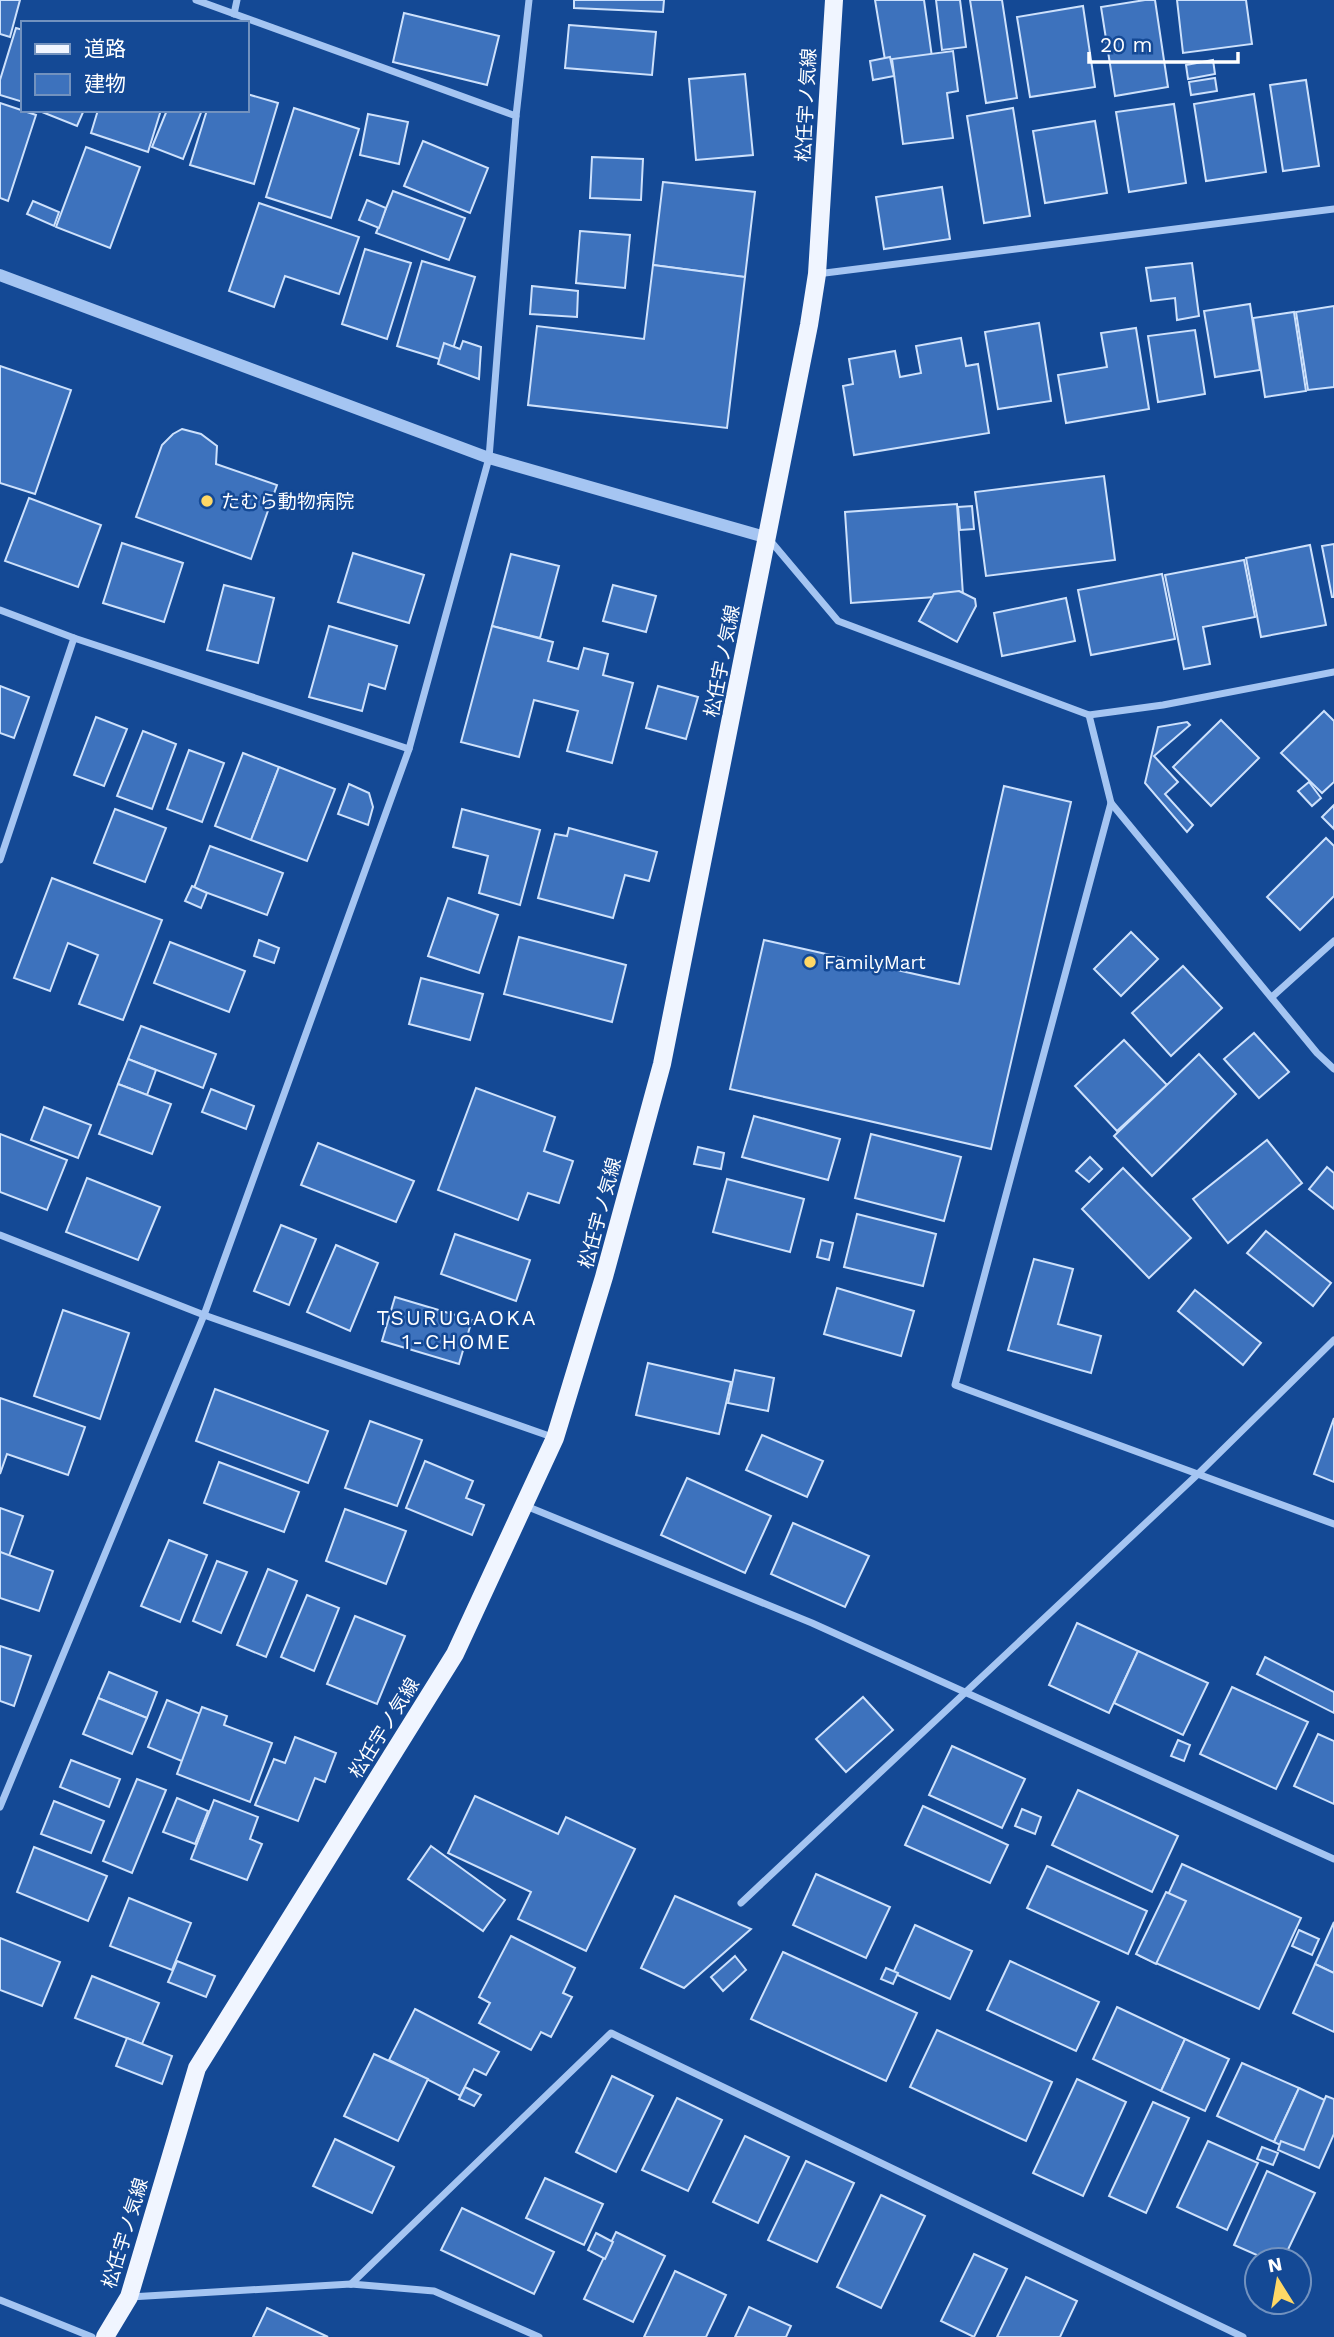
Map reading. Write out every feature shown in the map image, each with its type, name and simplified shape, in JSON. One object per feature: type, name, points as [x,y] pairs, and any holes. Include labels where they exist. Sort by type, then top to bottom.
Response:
[{"type":"main road","name":"松任宇ノ気線","points":[[105,2337],[129,2297],[197,2068],[455,1654],[526,1506],[555,1438],[604,1277],[662,1064],[807,339],[817,274],[834,0]]},
{"type":"street","points":[[196,0],[516,116]]},
{"type":"street","points":[[234,15],[237,0]]},
{"type":"street","points":[[0,1807],[204,1315],[409,749],[489,458],[516,116],[529,0]]},
{"type":"street","points":[[817,274],[1334,209]]},
{"type":"street","points":[[0,275],[489,458],[768,538],[838,621],[1089,715],[1163,705],[1334,672]]},
{"type":"street","points":[[0,610],[74,638],[409,749]]},
{"type":"street","points":[[0,860],[74,638]]},
{"type":"street","points":[[1089,715],[1111,803],[1317,1053],[1334,1069]]},
{"type":"street","points":[[1111,803],[955,1385],[1334,1524]]},
{"type":"street","points":[[1272,997],[1334,941]]},
{"type":"street","points":[[0,1235],[204,1315],[555,1438]]},
{"type":"street","points":[[741,1903],[1198,1474],[1334,1340]]},
{"type":"street","points":[[526,1506],[812,1623],[1334,1859]]},
{"type":"street","points":[[351,2284],[611,2033],[1243,2337]]},
{"type":"street","points":[[129,2297],[351,2284],[434,2291],[539,2337]]},
{"type":"street","points":[[0,2300],[92,2337]]},
{"type":"building","points":[[0,0],[20,0],[10,37],[0,34]]},
{"type":"building","points":[[574,0],[664,0],[663,12],[574,8]]},
{"type":"building","points":[[875,0],[924,0],[933,64],[887,72]]},
{"type":"building","points":[[936,0],[960,0],[966,47],[942,50]]},
{"type":"building","points":[[970,0],[1002,0],[1017,98],[986,103]]},
{"type":"building","points":[[1155,0],[1168,87],[1115,96],[1101,7]]},
{"type":"building","points":[[1177,0],[1246,0],[1252,44],[1183,53]]},
{"type":"building","points":[[1083,6],[1095,87],[1030,97],[1017,17]]},
{"type":"building","points":[[404,13],[499,36],[487,85],[393,62]]},
{"type":"building","points":[[569,25],[656,32],[652,75],[565,68]]},
{"type":"building","points":[[16,28],[21,29],[21,101],[0,95],[0,80]]},
{"type":"building","points":[[953,51],[958,91],[947,93],[953,138],[903,144],[892,59]]},
{"type":"building","points":[[890,57],[894,76],[873,80],[870,61]]},
{"type":"building","points":[[1213,60],[1215,74],[1188,79],[1186,65]]},
{"type":"building","points":[[745,74],[753,155],[696,160],[689,79]]},
{"type":"building","points":[[1215,78],[1217,91],[1191,95],[1189,82]]},
{"type":"building","points":[[1306,80],[1319,166],[1283,171],[1270,85]]},
{"type":"building","points":[[248,94],[278,103],[254,184],[190,165],[206,112],[248,112]]},
{"type":"building","points":[[1254,94],[1266,172],[1206,181],[1194,104]]},
{"type":"building","points":[[0,103],[36,115],[8,201],[0,198]]},
{"type":"building","points":[[1174,104],[1186,183],[1129,192],[1116,112]]},
{"type":"building","points":[[294,108],[359,129],[331,218],[266,197]]},
{"type":"building","points":[[1013,108],[1030,216],[984,223],[967,116]]},
{"type":"building","points":[[42,112],[83,112],[77,126]]},
{"type":"building","points":[[97,112],[160,112],[148,152],[91,133]]},
{"type":"building","points":[[166,112],[201,112],[183,159],[152,147]]},
{"type":"building","points":[[368,114],[408,122],[399,164],[360,155]]},
{"type":"building","points":[[1095,121],[1107,193],[1045,203],[1033,131]]},
{"type":"building","points":[[423,141],[488,168],[470,213],[404,186]]},
{"type":"building","points":[[86,147],[140,167],[110,248],[56,227]]},
{"type":"building","points":[[592,157],[643,159],[641,200],[590,198]]},
{"type":"building","points":[[663,182],[755,192],[745,277],[653,265]]},
{"type":"building","points":[[942,187],[950,239],[884,249],[876,197]]},
{"type":"building","points":[[393,191],[465,218],[449,260],[376,233]]},
{"type":"building","points":[[367,200],[386,208],[379,228],[359,220]]},
{"type":"building","points":[[33,201],[59,212],[54,226],[27,214]]},
{"type":"building","points":[[259,203],[359,237],[339,294],[285,276],[274,307],[229,291]]},
{"type":"building","points":[[580,231],[630,235],[625,288],[576,283]]},
{"type":"building","points":[[365,249],[411,263],[387,339],[342,324]]},
{"type":"building","points":[[422,261],[475,277],[449,362],[397,346]]},
{"type":"building","points":[[1192,263],[1199,316],[1177,320],[1175,298],[1151,301],[1146,268]]},
{"type":"building","points":[[653,265],[745,277],[727,428],[528,405],[537,326],[644,339]]},
{"type":"building","points":[[532,286],[578,291],[577,317],[530,314]]},
{"type":"building","points":[[1250,304],[1260,370],[1215,377],[1204,311]]},
{"type":"building","points":[[1334,306],[1334,387],[1308,390],[1296,312]]},
{"type":"building","points":[[1294,312],[1306,391],[1265,397],[1253,318]]},
{"type":"building","points":[[1039,323],[1051,401],[998,409],[985,332]]},
{"type":"building","points":[[1136,328],[1149,409],[1066,423],[1058,375],[1107,367],[1101,333]]},
{"type":"building","points":[[1195,330],[1205,394],[1158,402],[1148,336]]},
{"type":"building","points":[[961,338],[966,366],[978,364],[989,433],[854,455],[843,386],[853,384],[849,359],[895,351],[900,377],[921,373],[916,346]]},
{"type":"building","points":[[463,341],[481,347],[479,379],[438,364],[444,343],[460,349]]},
{"type":"building","points":[[0,366],[71,390],[35,494],[0,483]]},
{"type":"building","name":"たむら動物病院","points":[[182,429],[201,434],[217,446],[216,464],[277,485],[251,559],[136,517],[162,445]]},
{"type":"building","points":[[1104,476],[1115,560],[986,576],[975,492]]},
{"type":"building","points":[[29,498],[101,525],[78,587],[5,561]]},
{"type":"building","points":[[957,504],[963,595],[851,603],[845,512]]},
{"type":"building","points":[[972,506],[974,529],[960,530],[958,507]]},
{"type":"building","points":[[122,543],[183,563],[164,622],[103,603]]},
{"type":"building","points":[[1334,544],[1334,597],[1332,597],[1322,546]]},
{"type":"building","points":[[1310,545],[1326,625],[1261,637],[1246,558]]},
{"type":"building","points":[[353,553],[424,575],[409,623],[338,602]]},
{"type":"building","points":[[511,554],[559,566],[540,638],[492,626]]},
{"type":"building","points":[[1244,560],[1255,617],[1203,627],[1210,664],[1184,669],[1165,575]]},
{"type":"building","points":[[1162,574],[1175,639],[1091,655],[1078,590]]},
{"type":"building","points":[[224,585],[274,598],[258,663],[207,650]]},
{"type":"building","points":[[613,585],[656,596],[646,632],[603,621]]},
{"type":"building","points":[[959,591],[975,599],[976,606],[957,642],[919,621],[934,594]]},
{"type":"building","points":[[1066,598],[1075,641],[1002,656],[994,613]]},
{"type":"building","points":[[329,626],[397,646],[385,689],[369,684],[362,711],[309,697]]},
{"type":"building","points":[[492,626],[553,642],[548,661],[578,669],[584,648],[608,654],[603,675],[633,683],[612,763],[567,751],[578,711],[534,700],[519,757],[461,742]]},
{"type":"building","points":[[0,686],[29,697],[14,738],[0,733]]},
{"type":"building","points":[[658,686],[698,697],[686,739],[646,728]]},
{"type":"building","points":[[1324,711],[1334,721],[1334,782],[1322,793],[1281,753]]},
{"type":"building","points":[[96,717],[127,729],[104,786],[74,775]]},
{"type":"building","points":[[1221,720],[1259,758],[1211,806],[1173,767]]},
{"type":"building","points":[[1187,722],[1190,725],[1154,756],[1178,782],[1165,794],[1193,825],[1187,832],[1145,783],[1158,727]]},
{"type":"building","points":[[143,731],[176,744],[152,809],[117,796]]},
{"type":"building","points":[[189,750],[224,763],[202,822],[167,809]]},
{"type":"building","points":[[243,753],[279,767],[251,840],[215,826]]},
{"type":"building","points":[[279,767],[335,789],[307,861],[251,840]]},
{"type":"building","points":[[1309,782],[1321,798],[1312,806],[1298,791]]},
{"type":"building","points":[[349,784],[369,793],[373,807],[368,825],[338,814]]},
{"type":"building","name":"FamilyMart","points":[[1004,786],[1071,802],[991,1149],[730,1089],[764,940],[959,984]]},
{"type":"building","points":[[1334,805],[1334,829],[1322,817]]},
{"type":"building","points":[[115,809],[166,828],[145,882],[94,863]]},
{"type":"building","points":[[462,809],[540,830],[520,905],[479,893],[488,856],[453,847]]},
{"type":"building","points":[[569,828],[657,852],[649,881],[625,875],[613,918],[538,898],[555,834],[567,836]]},
{"type":"building","points":[[1326,838],[1334,846],[1334,896],[1300,930],[1267,897]]},
{"type":"building","points":[[210,846],[283,873],[267,915],[194,888]]},
{"type":"building","points":[[52,878],[162,920],[123,1020],[79,1004],[98,955],[68,943],[50,991],[14,978]]},
{"type":"building","points":[[192,886],[207,893],[201,908],[185,901]]},
{"type":"building","points":[[448,898],[498,915],[479,973],[428,956]]},
{"type":"building","points":[[1131,932],[1158,959],[1121,996],[1094,969]]},
{"type":"building","points":[[519,937],[626,965],[612,1022],[504,994]]},
{"type":"building","points":[[259,940],[279,948],[274,963],[254,956]]},
{"type":"building","points":[[170,942],[245,971],[229,1012],[154,983]]},
{"type":"building","points":[[1183,966],[1222,1008],[1171,1056],[1132,1013]]},
{"type":"building","points":[[421,978],[483,994],[470,1040],[409,1024]]},
{"type":"building","points":[[141,1026],[216,1054],[203,1088],[128,1059]]},
{"type":"building","points":[[1254,1033],[1289,1072],[1259,1098],[1224,1059]]},
{"type":"building","points":[[1124,1040],[1167,1085],[1117,1131],[1075,1086]]},
{"type":"building","points":[[1199,1054],[1236,1094],[1152,1176],[1114,1136]]},
{"type":"building","points":[[128,1059],[156,1070],[147,1095],[118,1084]]},
{"type":"building","points":[[118,1084],[171,1104],[152,1154],[99,1134]]},
{"type":"building","points":[[476,1088],[555,1117],[544,1151],[573,1161],[559,1203],[528,1193],[518,1220],[438,1190]]},
{"type":"building","points":[[211,1089],[254,1106],[246,1129],[202,1112]]},
{"type":"building","points":[[44,1107],[91,1125],[78,1158],[31,1140]]},
{"type":"building","points":[[754,1116],[840,1139],[828,1180],[742,1157]]},
{"type":"building","points":[[0,1134],[67,1160],[47,1210],[0,1192]]},
{"type":"building","points":[[871,1134],[961,1157],[944,1221],[855,1198]]},
{"type":"building","points":[[1267,1140],[1302,1183],[1228,1243],[1193,1199]]},
{"type":"building","points":[[318,1143],[414,1181],[396,1222],[301,1185]]},
{"type":"building","points":[[698,1147],[724,1153],[721,1169],[694,1164]]},
{"type":"building","points":[[1090,1157],[1102,1169],[1089,1182],[1076,1171]]},
{"type":"building","points":[[1327,1167],[1334,1173],[1334,1209],[1309,1189]]},
{"type":"building","points":[[1123,1168],[1191,1238],[1149,1278],[1082,1209]]},
{"type":"building","points":[[87,1178],[160,1207],[138,1260],[66,1232]]},
{"type":"building","points":[[727,1179],[804,1199],[790,1252],[713,1232]]},
{"type":"building","points":[[857,1214],[936,1234],[923,1286],[844,1267]]},
{"type":"building","points":[[281,1225],[316,1239],[289,1305],[254,1291]]},
{"type":"building","points":[[1266,1231],[1331,1283],[1313,1306],[1247,1253]]},
{"type":"building","points":[[455,1234],[530,1260],[516,1301],[441,1274]]},
{"type":"building","points":[[821,1240],[833,1243],[829,1260],[817,1257]]},
{"type":"building","points":[[336,1245],[378,1263],[350,1331],[307,1312]]},
{"type":"building","points":[[1034,1259],[1073,1269],[1058,1324],[1101,1336],[1091,1373],[1008,1350]]},
{"type":"building","points":[[837,1288],[914,1311],[901,1356],[824,1334]]},
{"type":"building","points":[[1195,1290],[1261,1343],[1243,1365],[1178,1311]]},
{"type":"building","points":[[395,1297],[472,1320],[459,1364],[382,1341]]},
{"type":"building","points":[[63,1310],[129,1333],[100,1419],[34,1396]]},
{"type":"building","points":[[648,1363],[731,1382],[719,1434],[636,1415]]},
{"type":"building","points":[[735,1370],[774,1378],[768,1411],[728,1403]]},
{"type":"building","points":[[215,1389],[328,1431],[308,1483],[196,1441]]},
{"type":"building","points":[[0,1398],[85,1427],[68,1475],[7,1454],[0,1474]]},
{"type":"building","points":[[1334,1418],[1334,1482],[1314,1474]]},
{"type":"building","points":[[370,1421],[422,1440],[397,1506],[345,1488]]},
{"type":"building","points":[[762,1435],[823,1461],[807,1497],[746,1470]]},
{"type":"building","points":[[425,1461],[473,1481],[466,1498],[484,1505],[472,1535],[406,1508]]},
{"type":"building","points":[[219,1462],[299,1492],[284,1532],[204,1503]]},
{"type":"building","points":[[687,1478],[771,1516],[745,1573],[661,1535]]},
{"type":"building","points":[[0,1508],[23,1516],[9,1556],[0,1552]]},
{"type":"building","points":[[345,1509],[406,1531],[386,1584],[326,1561]]},
{"type":"building","points":[[793,1523],[869,1556],[845,1607],[771,1574]]},
{"type":"building","points":[[169,1540],[207,1555],[180,1622],[141,1606]]},
{"type":"building","points":[[0,1552],[53,1571],[39,1611],[0,1598]]},
{"type":"building","points":[[217,1561],[247,1572],[221,1633],[193,1621]]},
{"type":"building","points":[[268,1569],[297,1581],[266,1657],[237,1645]]},
{"type":"building","points":[[307,1595],[339,1608],[314,1671],[281,1657]]},
{"type":"building","points":[[355,1616],[405,1636],[377,1704],[327,1684]]},
{"type":"building","points":[[1077,1623],[1138,1651],[1109,1713],[1049,1685]]},
{"type":"building","points":[[0,1646],[31,1656],[14,1706],[0,1701]]},
{"type":"building","points":[[1138,1651],[1208,1683],[1183,1735],[1114,1703]]},
{"type":"building","points":[[1265,1657],[1334,1692],[1334,1713],[1257,1674]]},
{"type":"building","points":[[109,1672],[157,1692],[147,1718],[98,1698]]},
{"type":"building","points":[[1232,1687],[1308,1722],[1276,1789],[1200,1754]]},
{"type":"building","points":[[863,1697],[893,1730],[846,1772],[816,1739]]},
{"type":"building","points":[[98,1698],[147,1718],[132,1754],[83,1734]]},
{"type":"building","points":[[167,1700],[203,1715],[184,1762],[148,1747]]},
{"type":"building","points":[[202,1707],[227,1716],[224,1725],[272,1743],[250,1802],[177,1774]]},
{"type":"building","points":[[1318,1734],[1334,1741],[1334,1804],[1294,1786]]},
{"type":"building","points":[[295,1737],[336,1753],[325,1782],[315,1778],[298,1821],[255,1805],[274,1759],[285,1763]]},
{"type":"building","points":[[1178,1740],[1190,1745],[1184,1761],[1171,1756]]},
{"type":"building","points":[[952,1746],[1025,1779],[1002,1828],[929,1795]]},
{"type":"building","points":[[71,1760],[120,1779],[109,1807],[60,1787]]},
{"type":"building","points":[[137,1779],[166,1790],[132,1873],[103,1861]]},
{"type":"building","points":[[1078,1790],[1178,1836],[1152,1892],[1052,1845]]},
{"type":"building","points":[[475,1796],[558,1834],[566,1817],[635,1849],[586,1951],[518,1919],[531,1892],[448,1853]]},
{"type":"building","points":[[177,1798],[208,1811],[195,1844],[163,1832]]},
{"type":"building","points":[[214,1800],[258,1817],[250,1839],[262,1844],[247,1880],[191,1859]]},
{"type":"building","points":[[54,1801],[104,1821],[91,1853],[41,1834]]},
{"type":"building","points":[[923,1806],[1008,1845],[990,1883],[905,1845]]},
{"type":"building","points":[[1022,1809],[1041,1817],[1035,1834],[1015,1826]]},
{"type":"building","points":[[431,1846],[505,1900],[483,1931],[408,1879]]},
{"type":"building","points":[[34,1847],[107,1876],[88,1921],[17,1892]]},
{"type":"building","points":[[1182,1864],[1301,1918],[1259,2009],[1140,1956]]},
{"type":"building","points":[[1047,1866],[1147,1911],[1128,1954],[1027,1908]]},
{"type":"building","points":[[816,1874],[890,1907],[866,1958],[793,1925]]},
{"type":"building","points":[[1166,1892],[1186,1901],[1156,1964],[1136,1954]]},
{"type":"building","points":[[675,1896],[751,1929],[684,1988],[641,1968]]},
{"type":"building","points":[[129,1898],[191,1923],[172,1970],[110,1946]]},
{"type":"building","points":[[1334,1922],[1334,1973],[1315,1964]]},
{"type":"building","points":[[915,1925],[972,1951],[950,1999],[893,1973]]},
{"type":"building","points":[[1299,1930],[1319,1939],[1312,1955],[1292,1946]]},
{"type":"building","points":[[511,1936],[575,1968],[563,1993],[572,1997],[551,2037],[541,2032],[531,2050],[479,2023],[490,2003],[479,1997]]},
{"type":"building","points":[[0,1938],[60,1962],[42,2006],[0,1990]]},
{"type":"building","points":[[783,1952],[917,2013],[886,2081],[751,2019]]},
{"type":"building","points":[[735,1956],[746,1970],[723,1991],[711,1977]]},
{"type":"building","points":[[177,1961],[215,1976],[206,1997],[168,1982]]},
{"type":"building","points":[[1010,1961],[1099,2002],[1076,2051],[987,2010]]},
{"type":"building","points":[[1315,1964],[1334,1973],[1334,2032],[1293,2013]]},
{"type":"building","points":[[886,1968],[898,1973],[893,1984],[881,1979]]},
{"type":"building","points":[[92,1976],[159,2003],[142,2044],[75,2018]]},
{"type":"building","points":[[1117,2007],[1185,2039],[1161,2091],[1093,2059]]},
{"type":"building","points":[[415,2009],[499,2052],[486,2075],[474,2069],[460,2096],[389,2060]]},
{"type":"building","points":[[937,2030],[1052,2082],[1026,2141],[910,2087]]},
{"type":"building","points":[[127,2038],[172,2056],[162,2084],[116,2066]]},
{"type":"building","points":[[1185,2039],[1229,2059],[1205,2111],[1161,2091]]},
{"type":"building","points":[[374,2054],[428,2079],[398,2141],[344,2116]]},
{"type":"building","points":[[1242,2063],[1299,2088],[1274,2142],[1217,2116]]},
{"type":"building","points":[[612,2076],[653,2096],[616,2172],[576,2152]]},
{"type":"building","points":[[1077,2079],[1126,2102],[1083,2196],[1033,2173]]},
{"type":"building","points":[[465,2087],[481,2095],[474,2106],[459,2099]]},
{"type":"building","points":[[1299,2088],[1333,2104],[1308,2158],[1274,2142]]},
{"type":"building","points":[[1326,2096],[1334,2099],[1334,2134],[1319,2168],[1278,2150],[1281,2141],[1304,2150]]},
{"type":"building","points":[[677,2098],[722,2120],[688,2191],[642,2170]]},
{"type":"building","points":[[1153,2102],[1189,2118],[1146,2213],[1109,2196]]},
{"type":"building","points":[[745,2136],[789,2157],[758,2223],[713,2202]]},
{"type":"building","points":[[335,2139],[394,2167],[372,2213],[313,2186]]},
{"type":"building","points":[[1208,2141],[1258,2163],[1227,2230],[1177,2207]]},
{"type":"building","points":[[1262,2147],[1278,2153],[1273,2165],[1257,2159]]},
{"type":"building","points":[[806,2161],[854,2183],[817,2262],[768,2240]]},
{"type":"building","points":[[1267,2171],[1315,2193],[1290,2246],[1243,2246],[1243,2249],[1234,2245]]},
{"type":"building","points":[[545,2178],[603,2204],[584,2245],[526,2218]]},
{"type":"building","points":[[881,2195],[925,2216],[881,2308],[837,2287]]},
{"type":"building","points":[[462,2208],[554,2252],[534,2294],[441,2250]]},
{"type":"building","points":[[616,2232],[665,2256],[633,2322],[584,2299]]},
{"type":"building","points":[[596,2233],[613,2242],[605,2259],[588,2250]]},
{"type":"building","points":[[974,2254],[1007,2269],[974,2337],[941,2321]]},
{"type":"building","points":[[675,2271],[726,2295],[706,2337],[644,2337]]},
{"type":"building","points":[[1026,2277],[1077,2301],[1060,2337],[997,2337]]},
{"type":"building","points":[[749,2307],[791,2326],[786,2337],[735,2337]]},
{"type":"building","points":[[267,2308],[328,2337],[253,2337]]},
{"type":"place","name":"たむら動物病院","points":[[207,501]]},
{"type":"place","name":"FamilyMart","points":[[810,962]]},
{"type":"district","name":"TSURUGAOKA 1-CHOME","points":[[457,1329]]}]
